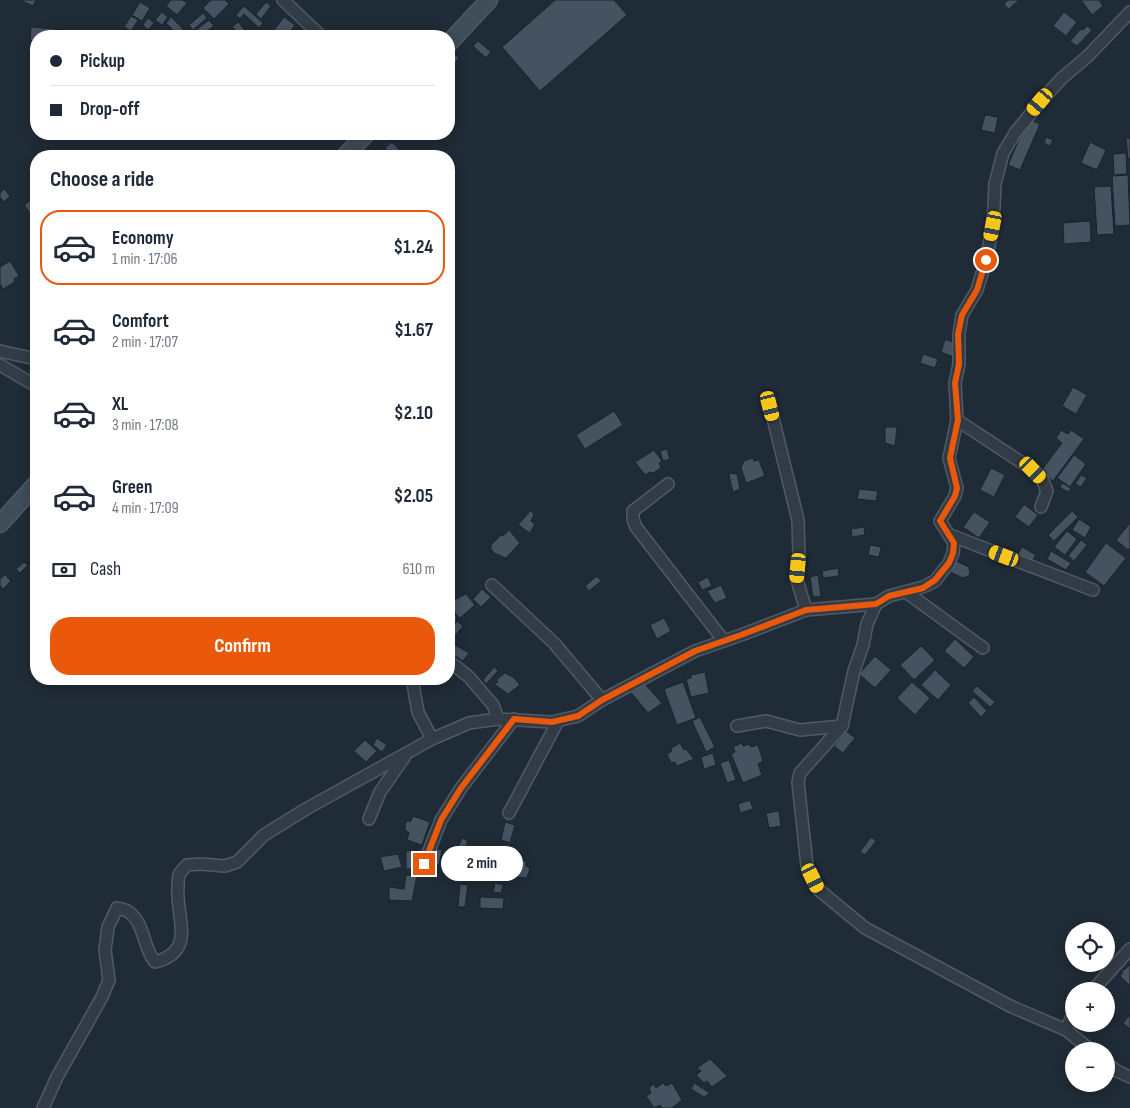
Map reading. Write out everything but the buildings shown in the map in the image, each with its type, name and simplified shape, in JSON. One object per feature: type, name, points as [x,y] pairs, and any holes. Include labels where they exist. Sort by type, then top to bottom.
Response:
[{"type":"main road","points":[[455,36],[488,0]]},
{"type":"main road","points":[[351,150],[360,140]]},
{"type":"main road","points":[[0,524],[30,491]]},
{"type":"street","points":[[282,0],[314,30]]},
{"type":"street","points":[[43,1108],[57,1077],[102,997],[109,980],[105,950],[108,927],[117,908],[129,912],[140,927],[150,955],[155,962],[168,959],[176,953],[182,937],[178,890],[179,875],[187,865],[225,866],[237,862],[264,835],[306,809],[432,739],[469,723],[498,718],[552,722],[578,716],[602,700],[695,651],[806,610],[876,604],[889,596],[923,588],[935,580],[945,569],[953,553],[954,543],[940,521],[955,496],[957,488],[950,458],[958,420],[955,383],[959,364],[958,334],[962,315],[977,290],[986,260],[993,226],[995,184],[1003,153],[1014,133],[1040,102],[1130,12]]},
{"type":"street","points":[[0,351],[30,358]]},
{"type":"street","points":[[0,365],[30,382]]},
{"type":"street","points":[[770,406],[798,520],[800,556],[798,580],[806,610]]},
{"type":"street","points":[[958,420],[1033,470],[1042,479],[1047,491],[1041,507]]},
{"type":"street","points":[[668,484],[633,511],[633,519],[636,526],[724,641]]},
{"type":"street","points":[[950,535],[1093,590]]},
{"type":"street","points":[[492,586],[554,643],[602,700]]},
{"type":"street","points":[[906,592],[983,648]]},
{"type":"street","points":[[876,604],[866,624],[863,645],[854,670],[842,726],[800,773],[798,782],[807,866],[819,890],[866,928],[1010,1006],[1065,1030]]},
{"type":"street","points":[[455,666],[469,677],[493,705],[498,718]]},
{"type":"street","points":[[413,685],[418,712],[432,739]]},
{"type":"street","points":[[424,864],[441,820],[461,788],[514,719]]},
{"type":"street","points":[[509,813],[558,721]]},
{"type":"street","points":[[737,726],[766,721],[800,730],[842,726]]},
{"type":"street","points":[[369,819],[380,792],[406,753]]},
{"type":"street","points":[[1100,982],[1130,949]]},
{"type":"street","points":[[1068,1032],[1081,1042]]},
{"type":"street","points":[[1115,1070],[1130,1077]]},
{"type":"route","points":[[424,864],[441,820],[461,788],[514,719],[552,722],[578,716],[602,700],[695,651],[806,610],[876,604],[889,596],[923,588],[935,580],[949,563],[954,543],[940,521],[952,502],[957,488],[950,458],[958,420],[955,383],[959,364],[958,334],[962,315],[977,290],[986,260]]}]
